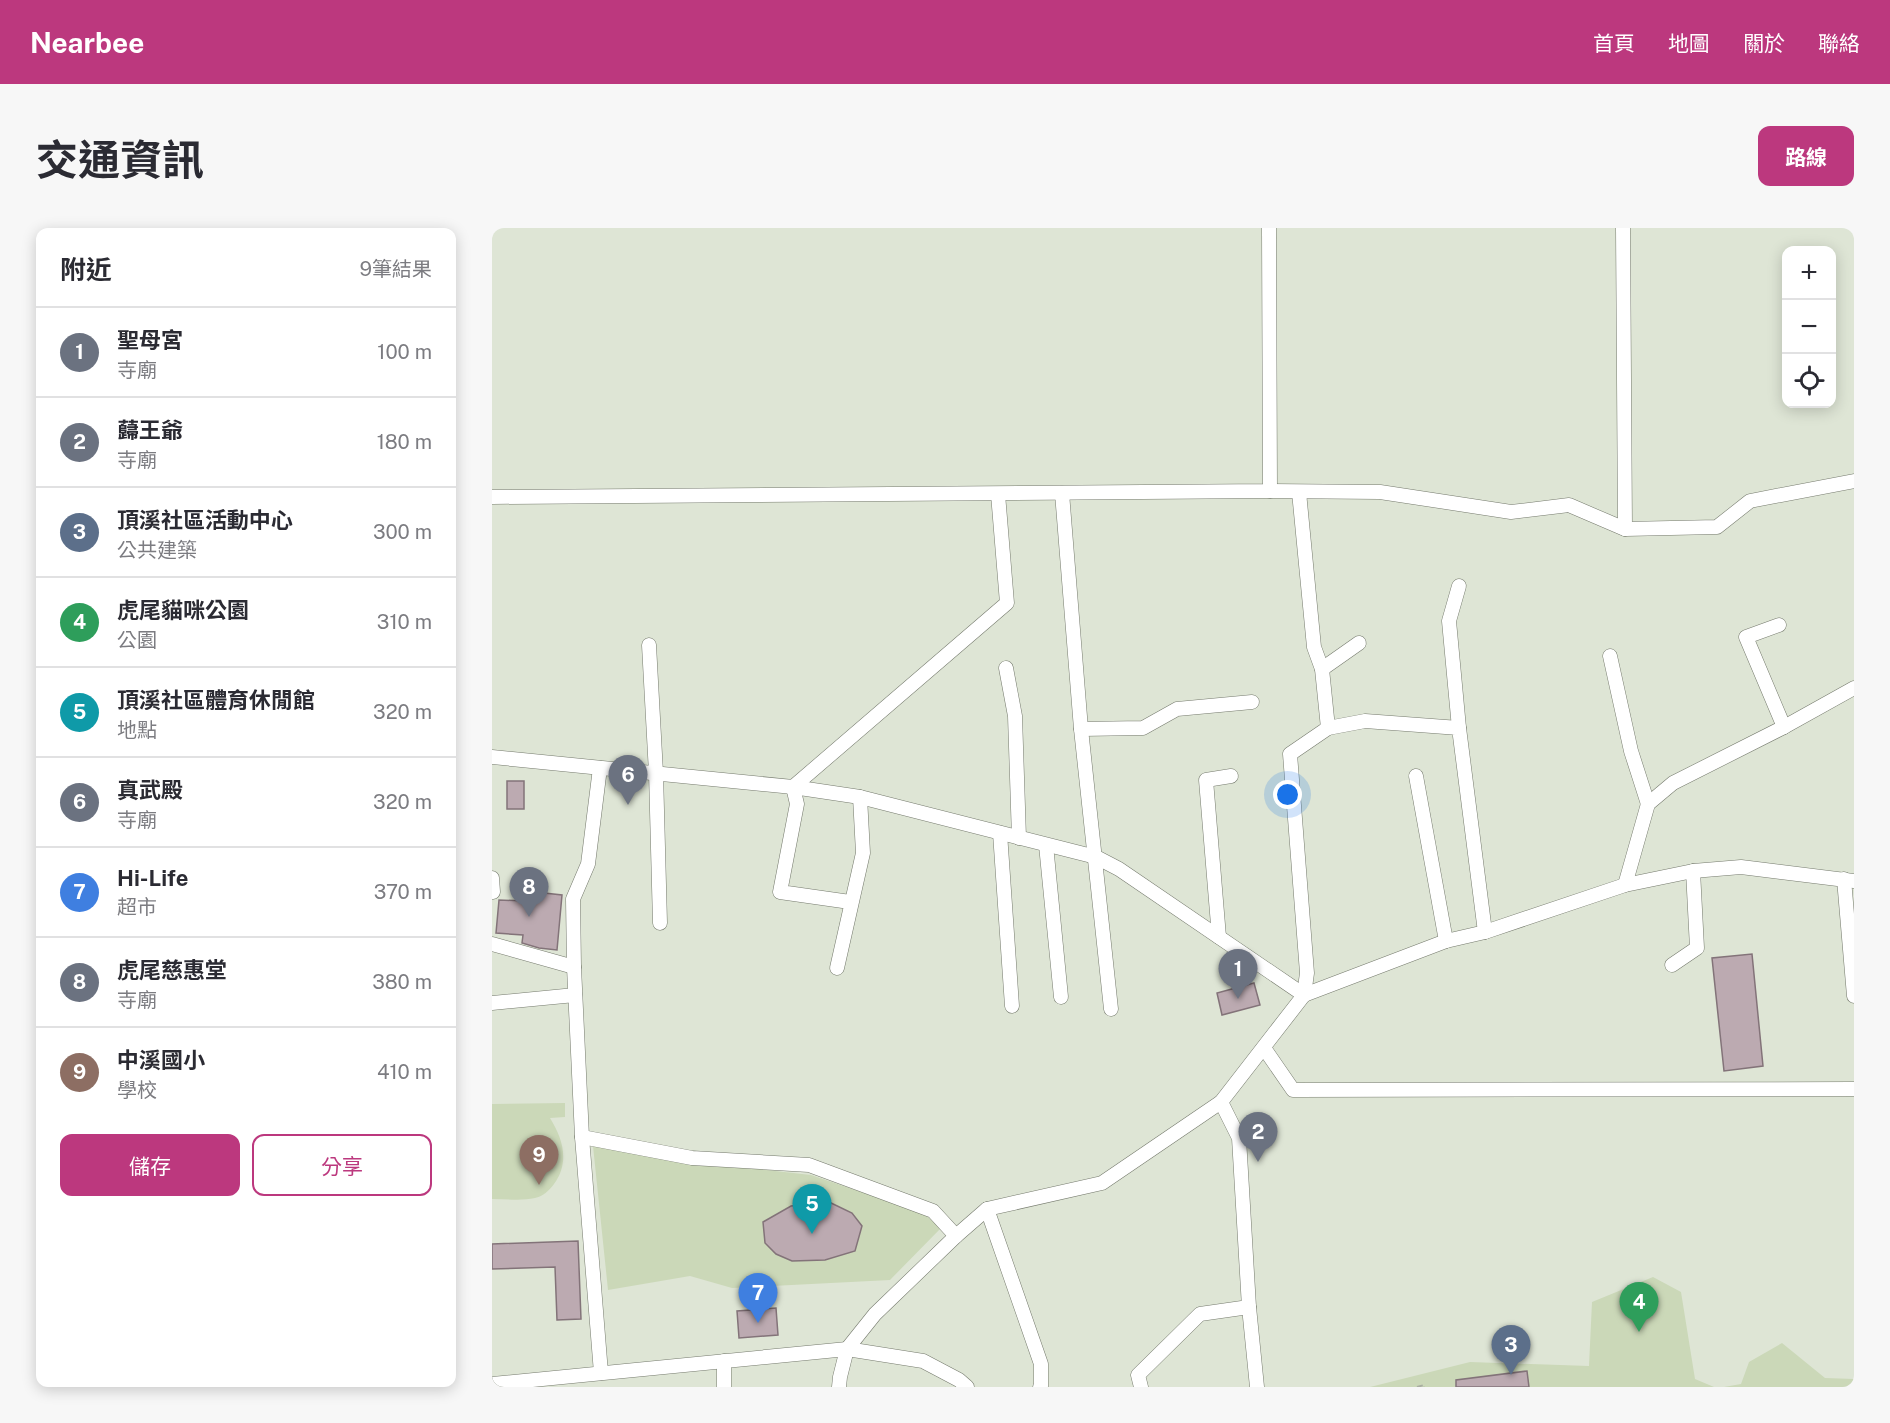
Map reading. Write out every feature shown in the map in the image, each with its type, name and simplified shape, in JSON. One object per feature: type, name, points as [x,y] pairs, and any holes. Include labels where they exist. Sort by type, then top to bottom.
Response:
[{"type":"street","points":[[1269,228],[1270,491]]},
{"type":"street","points":[[1623,228],[1625,529]]},
{"type":"street","points":[[492,497],[1380,492],[1511,512],[1569,505],[1625,529],[1717,527],[1750,501],[1854,481]]},
{"type":"street","points":[[1299,492],[1314,647],[1322,669],[1328,728]]},
{"type":"street","points":[[1062,493],[1081,729],[1111,1009]]},
{"type":"street","points":[[793,787],[1007,603],[998,494]]},
{"type":"street","points":[[1459,585],[1449,621],[1459,728],[1485,932]]},
{"type":"street","points":[[1779,625],[1746,637],[1784,727]]},
{"type":"street","points":[[1322,669],[1359,643]]},
{"type":"street","points":[[649,645],[656,773],[660,923]]},
{"type":"street","points":[[1610,656],[1631,751],[1648,804],[1625,885]]},
{"type":"street","points":[[1006,668],[1015,716],[1019,838]]},
{"type":"street","points":[[1648,804],[1673,783],[1784,727],[1854,688]]},
{"type":"street","points":[[1081,729],[1143,728],[1177,709],[1252,702]]},
{"type":"street","points":[[839,1387],[847,1349],[875,1314],[987,1209],[1102,1183],[1221,1102],[1304,995],[1307,973],[1290,754],[1328,728],[1365,721],[1459,728]]},
{"type":"street","points":[[492,757],[793,787],[860,797],[1096,857],[1119,869],[1304,995]]},
{"type":"street","points":[[600,768],[588,864],[573,899],[582,1137],[601,1373]]},
{"type":"street","points":[[1219,937],[1206,780],[1231,776]]},
{"type":"street","points":[[1416,776],[1446,941]]},
{"type":"street","points":[[793,787],[797,804],[780,892],[850,902]]},
{"type":"street","points":[[837,968],[850,902],[863,853],[860,797]]},
{"type":"street","points":[[1000,833],[1012,1006]]},
{"type":"street","points":[[1046,845],[1061,997]]},
{"type":"street","points":[[1304,995],[1446,941],[1485,932],[1625,885],[1693,871],[1741,867],[1849,880],[1854,996]]},
{"type":"street","points":[[1672,965],[1697,948],[1693,871]]},
{"type":"street","points":[[492,944],[574,968]]},
{"type":"street","points":[[492,1003],[575,995]]},
{"type":"street","points":[[1264,1048],[1293,1090],[1854,1089]]},
{"type":"street","points":[[1221,1102],[1239,1138],[1257,1387]]},
{"type":"street","points":[[582,1137],[693,1158],[809,1165],[933,1211],[956,1236]]},
{"type":"street","points":[[987,1209],[1041,1364],[1040,1387]]},
{"type":"street","points":[[1141,1387],[1138,1375],[1200,1314],[1250,1307]]},
{"type":"street","points":[[492,1384],[847,1349],[923,1360],[961,1385]]},
{"type":"street","points":[[724,1361],[724,1387]]},
{"type":"path","points":[[1417,1387],[1424,1385],[1424,1387]]},
{"type":"green space","points":[[565,1103],[565,1117],[550,1118],[563,1151],[562,1167],[552,1186],[543,1195],[535,1198],[492,1199],[492,1104]]},
{"type":"green space","points":[[593,1146],[689,1161],[811,1175],[923,1213],[941,1228],[890,1280],[732,1288],[690,1276],[608,1290]]},
{"type":"green space","points":[[1653,1277],[1681,1292],[1695,1379],[1714,1387],[1370,1387],[1470,1362],[1589,1366],[1592,1302]]},
{"type":"green space","points":[[1782,1343],[1825,1378],[1854,1379],[1854,1387],[1724,1387],[1741,1384],[1749,1362]]},
{"type":"building","points":[[507,781],[524,781],[524,809],[507,809]]},
{"type":"building","points":[[526,891],[562,895],[557,950],[522,943],[523,935],[496,933],[499,900],[526,901]]},
{"type":"building","points":[[1752,954],[1763,1066],[1724,1071],[1712,958]]},
{"type":"building","points":[[1254,983],[1260,1005],[1222,1015],[1217,993]]},
{"type":"building","points":[[829,1202],[852,1213],[862,1226],[855,1251],[825,1260],[792,1261],[776,1254],[765,1243],[763,1222],[791,1206]]},
{"type":"building","points":[[578,1241],[581,1319],[557,1320],[555,1267],[492,1269],[492,1244]]},
{"type":"building","points":[[776,1308],[778,1335],[739,1338],[737,1311]]},
{"type":"building","points":[[1527,1371],[1529,1387],[1456,1387],[1456,1380]]},
{"type":"place","name":"真武殿","points":[[628,805]]},
{"type":"place","name":"虎尾慈惠堂","points":[[529,917]]},
{"type":"place","name":"聖母宮","points":[[1238,999]]},
{"type":"place","name":"蘬王爺","points":[[1258,1162]]},
{"type":"place","name":"中溪國小","points":[[539,1185]]},
{"type":"place","name":"頂溪社區體育休閒館","points":[[812,1234]]},
{"type":"place","name":"Hi-Life","points":[[758,1323]]},
{"type":"place","name":"虎尾貓咪公園","points":[[1639,1332]]},
{"type":"place","name":"頂溪社區活動中心","points":[[1511,1375]]}]
